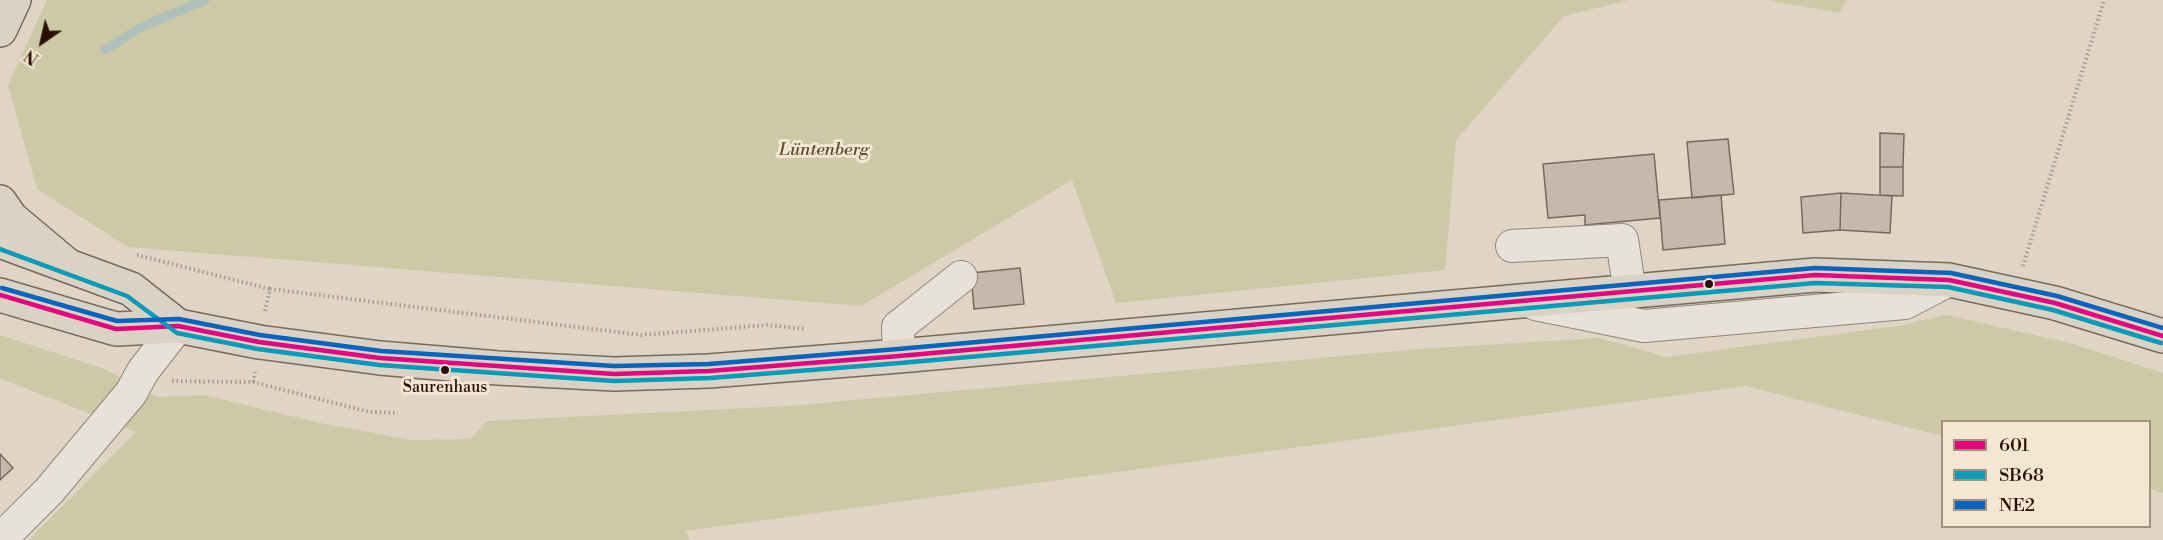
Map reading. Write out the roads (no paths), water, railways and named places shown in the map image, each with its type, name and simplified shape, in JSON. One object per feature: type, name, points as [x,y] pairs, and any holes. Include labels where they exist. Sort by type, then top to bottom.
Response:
[{"type":"main road","points":[[0,30],[14,0]]},
{"type":"main road","points":[[0,202],[11,218],[67,265]]},
{"type":"main road","points":[[0,241],[131,289],[178,326]]},
{"type":"main road","points":[[0,295],[116,329],[178,326],[259,342],[498,368],[614,374],[709,371],[899,356],[1815,275],[1949,280],[2055,303],[2163,336]]},
{"type":"street","points":[[1512,246],[1622,240],[1630,292]]},
{"type":"street","points":[[899,356],[898,327],[961,277]]},
{"type":"street","points":[[1522,301],[1644,326],[1905,303],[1949,280]]},
{"type":"street","points":[[0,540],[50,491],[131,393],[143,371],[178,326]]},
{"type":"waterway","points":[[105,50],[141,27],[205,0]]},
{"type":"place","name":"Saurenhaus","points":[[445,370]]},
{"type":"park label","name":"Lüntenberg","points":[[824,151]]}]
